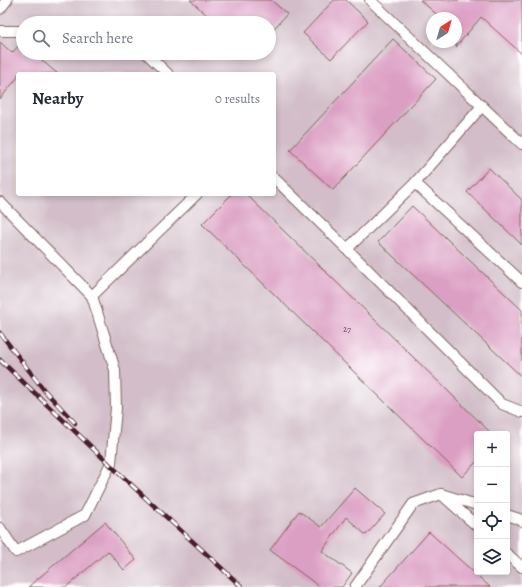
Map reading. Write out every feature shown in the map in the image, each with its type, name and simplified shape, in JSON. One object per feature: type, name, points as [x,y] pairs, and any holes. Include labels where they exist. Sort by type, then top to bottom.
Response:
[{"type":"lane","points":[[0,9],[7,0]]},
{"type":"lane","points":[[370,0],[522,144]]},
{"type":"lane","points":[[0,31],[16,31]]},
{"type":"lane","points":[[153,60],[166,72]]},
{"type":"lane","points":[[347,249],[415,182],[482,106]]},
{"type":"lane","points":[[276,180],[502,404],[522,412]]},
{"type":"lane","points":[[415,182],[522,282]]},
{"type":"lane","points":[[92,296],[195,196]]},
{"type":"lane","points":[[0,202],[92,296],[115,370],[116,408],[111,463],[85,515],[16,552],[0,528]]},
{"type":"lane","points":[[441,494],[474,523]]},
{"type":"lane","points":[[354,587],[413,504],[441,494],[474,504]]},
{"type":"lane","points":[[510,516],[522,521]]},
{"type":"lane","points":[[510,557],[522,567]]},
{"type":"shaded area","points":[[0,0],[522,0],[522,587],[0,587]]},
{"type":"building","points":[[190,0],[271,0],[287,14],[276,26],[276,16],[208,16]]},
{"type":"building","points":[[334,0],[346,0],[368,21],[331,59],[303,33]]},
{"type":"building","points":[[420,0],[522,0],[522,54],[481,17],[462,40],[462,12],[434,12]]},
{"type":"building","points":[[393,39],[436,79],[333,190],[290,150]]},
{"type":"building","points":[[0,42],[12,53],[16,49],[16,60],[41,60],[56,72],[16,72],[16,79],[0,99]]},
{"type":"building","points":[[489,168],[522,200],[522,245],[467,192]]},
{"type":"building","points":[[230,196],[248,196],[489,431],[474,431],[474,464],[462,477],[202,224]]},
{"type":"building","points":[[412,206],[522,310],[522,377],[378,242]]},
{"type":"building","points":[[355,488],[385,514],[366,535],[346,517],[322,551],[352,573],[342,587],[320,587],[270,550],[299,511],[321,527]]},
{"type":"building","points":[[105,522],[136,560],[124,570],[108,551],[66,587],[28,587]]},
{"type":"building","points":[[429,532],[474,573],[474,575],[477,575],[490,587],[380,587]]},
{"type":"railway","points":[[0,333],[44,390],[75,423]]},
{"type":"railway","points":[[0,360],[124,478],[242,587]]}]
